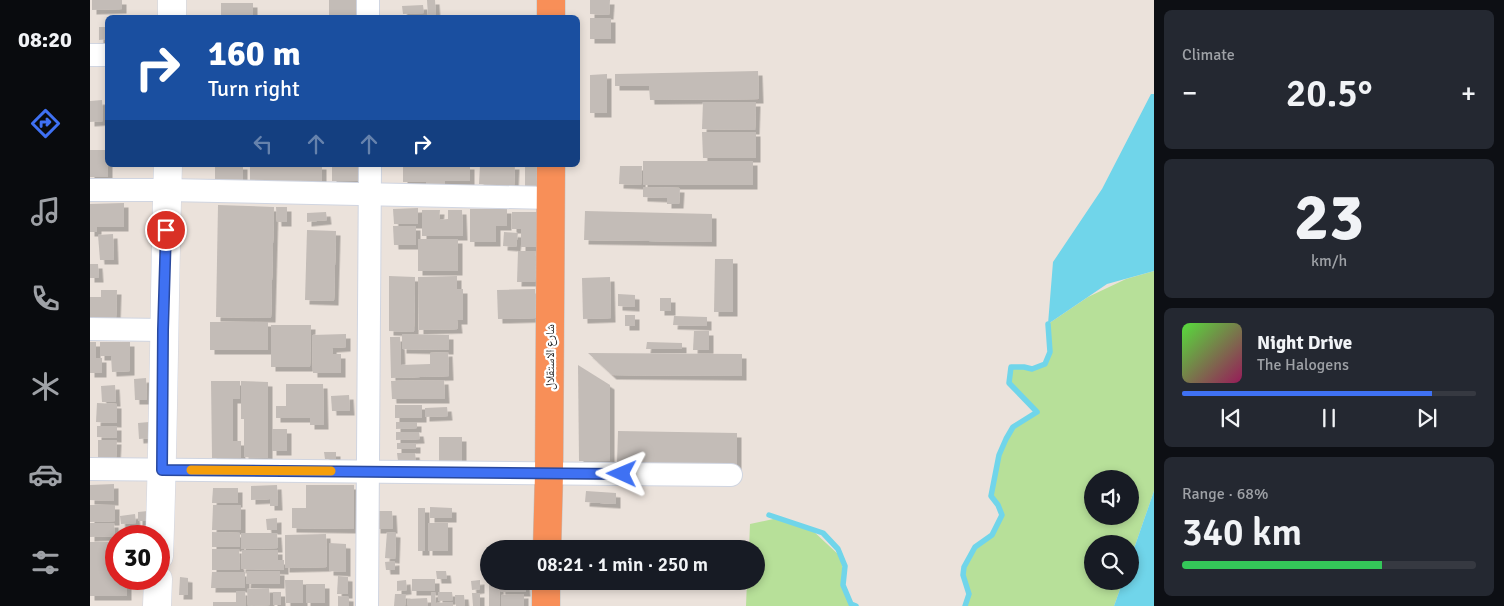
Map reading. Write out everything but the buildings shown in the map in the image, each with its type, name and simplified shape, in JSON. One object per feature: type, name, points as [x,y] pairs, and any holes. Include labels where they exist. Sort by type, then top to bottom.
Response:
[{"type":"highway","points":[[551,0],[551,15]]},
{"type":"highway","name":"شارع الاستقلال","points":[[547,540],[551,167]]},
{"type":"highway","points":[[546,590],[546,606]]},
{"type":"street","points":[[172,0],[172,15]]},
{"type":"street","points":[[368,0],[368,15]]},
{"type":"street","points":[[90,55],[105,55]]},
{"type":"street","points":[[367,606],[370,167]]},
{"type":"street","points":[[160,525],[163,330],[168,178]]},
{"type":"street","points":[[90,190],[168,178],[371,194],[551,198]]},
{"type":"street","points":[[90,329],[163,330]]},
{"type":"street","points":[[90,469],[731,475]]},
{"type":"street","points":[[157,606],[158,590]]},
{"type":"green space","points":[[1154,271],[1154,491],[1139,535],[1084,535],[1084,590],[1120,590],[1114,606],[965,606],[969,594],[963,575],[964,567],[975,547],[992,535],[1002,515],[991,496],[999,455],[1013,427],[1037,412],[1009,383],[1011,367],[1032,369],[1045,364],[1050,352],[1048,324],[1088,297],[1126,279]]},
{"type":"green space","points":[[778,518],[811,529],[841,557],[845,590],[851,604],[856,606],[746,606],[747,590],[765,590],[765,540],[749,540],[750,524]]},
{"type":"water","points":[[1151,94],[1154,94],[1154,271],[1107,284],[1048,324],[1053,262],[1102,189]]},
{"type":"water","points":[[1154,491],[1154,606],[1114,606],[1120,590],[1139,590],[1139,535]]},
{"type":"waterway","points":[[965,606],[969,594],[963,575],[964,567],[975,547],[992,535],[1002,515],[998,505],[991,496],[999,455],[1013,427],[1037,412],[1009,383],[1011,367],[1032,369],[1045,364],[1050,352],[1048,324]]},
{"type":"waterway","points":[[769,515],[823,533],[838,549],[845,566],[843,585],[851,604],[856,606]]},
{"type":"slow traffic","points":[[191,470],[331,471]]},
{"type":"route","points":[[166,230],[162,470],[622,474]]}]
